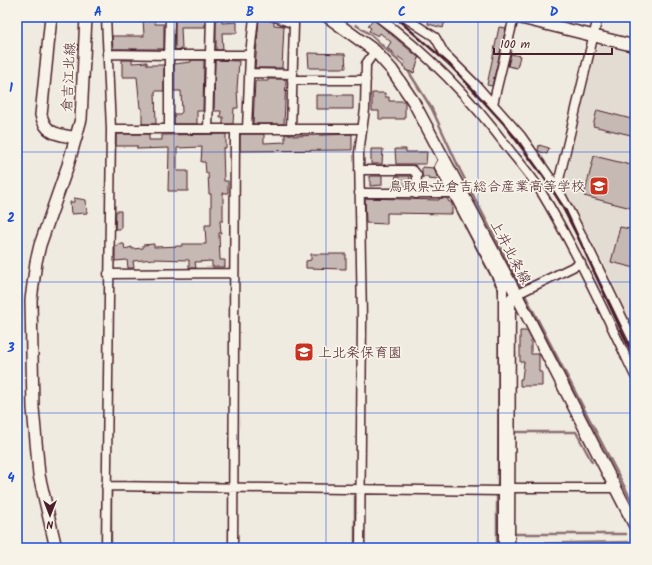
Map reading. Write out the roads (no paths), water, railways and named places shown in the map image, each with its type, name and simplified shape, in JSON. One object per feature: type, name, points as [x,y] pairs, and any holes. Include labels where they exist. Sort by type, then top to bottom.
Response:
[{"type":"main road","name":"倉吉江北線","points":[[51,17],[41,116],[43,123],[50,132],[76,138]]},
{"type":"main road","name":"倉吉江北線","points":[[56,548],[39,476],[33,408],[31,300],[36,262],[40,245],[82,119],[86,17]]},
{"type":"main road","name":"上井北条線","points":[[328,17],[375,51],[407,91],[444,158],[510,295],[635,526]]},
{"type":"main road","points":[[517,17],[635,46]]},
{"type":"street","points":[[106,17],[111,129],[108,274],[106,548]]},
{"type":"street","points":[[168,129],[170,17]]},
{"type":"street","points":[[208,129],[211,17]]},
{"type":"street","points":[[246,129],[250,55],[254,17]]},
{"type":"street","points":[[276,17],[294,24],[291,129]]},
{"type":"street","points":[[378,17],[437,65],[490,124],[540,189],[581,263],[635,376]]},
{"type":"street","points":[[404,17],[435,37],[444,53],[493,104],[521,136],[557,188],[591,253],[635,344]]},
{"type":"street","points":[[493,104],[514,17]]},
{"type":"street","points":[[557,188],[598,17]]},
{"type":"street","points":[[360,548],[362,319],[359,170],[365,109],[366,64],[375,51]]},
{"type":"street","points":[[107,54],[250,55]]},
{"type":"street","points":[[249,73],[293,77],[366,80]]},
{"type":"street","points":[[111,129],[362,129]]},
{"type":"street","points":[[233,548],[236,130]]},
{"type":"street","points":[[444,158],[439,167],[503,288],[510,295],[510,548]]},
{"type":"street","points":[[359,170],[413,170],[417,175],[416,194]]},
{"type":"street","points":[[360,193],[453,193]]},
{"type":"street","points":[[510,295],[581,263]]},
{"type":"street","points":[[108,274],[234,273]]},
{"type":"street","points":[[503,548],[502,491],[510,295]]},
{"type":"street","points":[[106,486],[502,491],[510,488],[615,488]]},
{"type":"waterway","points":[[356,25],[371,35],[407,69],[432,109],[460,170],[635,507]]},
{"type":"waterway","points":[[451,199],[499,291],[499,294]]},
{"type":"waterway","points":[[498,486],[499,319]]},
{"type":"waterway","points":[[514,426],[515,353]]},
{"type":"waterway","points":[[514,432],[576,432],[592,462]]},
{"type":"waterway","points":[[111,489],[111,548]]},
{"type":"waterway","points":[[355,493],[355,548]]},
{"type":"waterway","points":[[497,495],[497,548]]},
{"type":"waterway","points":[[513,532],[513,534],[626,534]]},
{"type":"waterway","points":[[513,544],[631,542]]},
{"type":"railway","points":[[395,17],[450,65],[504,124],[543,176],[566,211],[635,360]]},
{"type":"place","name":"鳥取県立倉吉総合産業高等学校","points":[[599,186]]},
{"type":"place","name":"上北条保育園","points":[[304,352]]}]
